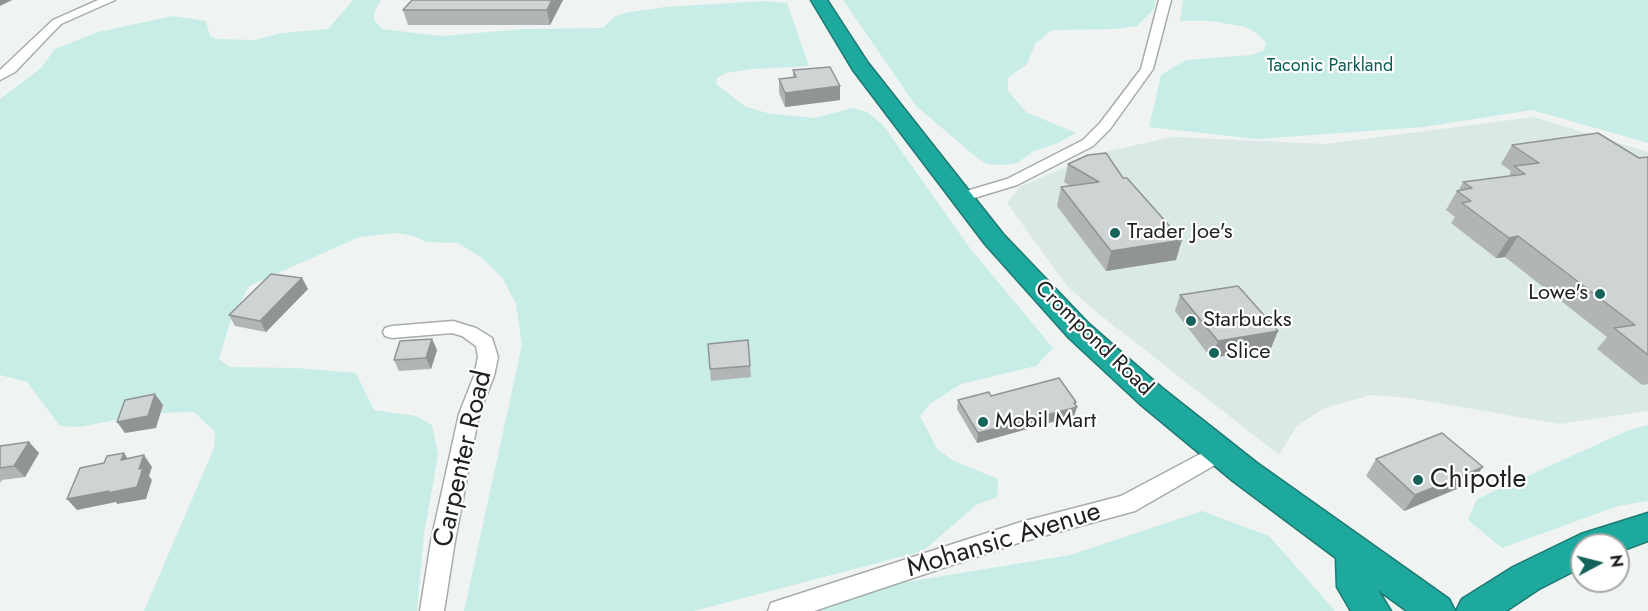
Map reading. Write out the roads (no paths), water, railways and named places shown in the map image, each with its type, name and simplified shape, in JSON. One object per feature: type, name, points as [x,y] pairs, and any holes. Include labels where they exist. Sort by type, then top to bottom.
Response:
[{"type":"highway","name":"Crompond Road","points":[[819,0],[860,66],[994,238],[1083,335],[1151,396],[1220,452],[1436,611]]},
{"type":"highway","points":[[1630,533],[1648,527]]},
{"type":"highway","points":[[1353,550],[1355,587],[1372,611]]},
{"type":"highway","points":[[1475,611],[1526,578],[1570,556]]},
{"type":"street","points":[[0,76],[11,69],[57,22],[109,0]]},
{"type":"street","points":[[962,197],[1012,182],[1088,143],[1105,126],[1147,69],[1165,0]]},
{"type":"street","name":"Carpenter Road","points":[[392,332],[453,327],[468,332],[485,342],[488,357],[484,376],[469,414],[443,541],[432,611]]},
{"type":"street","name":"Mohansic Avenue","points":[[780,611],[1021,532],[1127,504],[1220,452]]},
{"type":"place","name":"Trader Joe's","points":[[1115,233]]},
{"type":"place","name":"Lowe's","points":[[1600,294]]},
{"type":"place","name":"Starbucks","points":[[1191,321]]},
{"type":"place","name":"Slice","points":[[1214,353]]},
{"type":"place","name":"Mobil Mart","points":[[983,422]]},
{"type":"place","name":"Chipotle","points":[[1418,480]]},
{"type":"park label","name":"Taconic Parkland","points":[[1330,67]]}]
